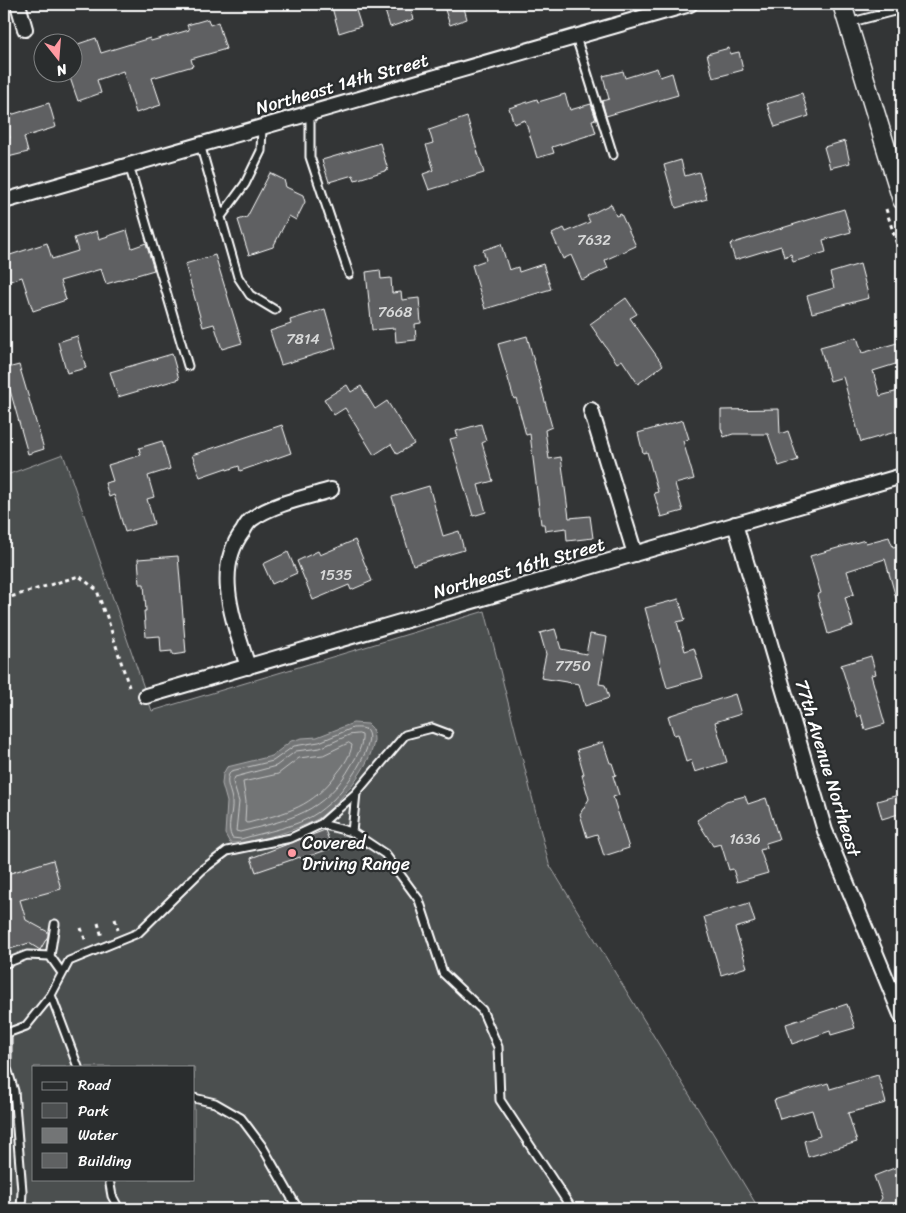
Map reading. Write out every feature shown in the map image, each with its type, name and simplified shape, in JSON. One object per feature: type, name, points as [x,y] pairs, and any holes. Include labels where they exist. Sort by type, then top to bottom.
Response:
[{"type":"street","points":[[18,4],[25,29]]},
{"type":"street","name":"Northeast 14th Street","points":[[4,201],[690,4]]},
{"type":"street","points":[[842,4],[902,200]]},
{"type":"street","points":[[591,410],[635,554]]},
{"type":"street","name":"Northeast 16th Street","points":[[146,696],[902,476]]},
{"type":"street","points":[[248,667],[230,601],[227,581],[230,558],[237,538],[251,519],[270,509],[331,490]]},
{"type":"street","name":"77th Avenue Northeast","points":[[735,524],[825,831],[902,1017]]},
{"type":"lane","points":[[848,24],[902,8]]},
{"type":"lane","points":[[576,36],[613,156]]},
{"type":"lane","points":[[310,113],[310,157],[349,274]]},
{"type":"lane","points":[[220,218],[245,184],[261,151],[262,127]]},
{"type":"lane","points":[[200,144],[238,277],[250,295],[275,310]]},
{"type":"lane","points":[[129,165],[188,366]]},
{"type":"lane","points":[[21,1209],[22,1191],[14,1091],[7,1068],[5,1032],[26,1026],[51,995],[68,961],[138,933],[202,870],[227,851],[291,838],[321,824],[356,793],[405,735],[432,728],[448,734]]},
{"type":"lane","points":[[352,832],[356,793]]},
{"type":"lane","points":[[321,824],[352,832],[385,854],[419,900],[443,973],[482,1010],[498,1047],[500,1100],[572,1209]]},
{"type":"lane","points":[[55,924],[50,956],[62,973]]},
{"type":"lane","points":[[4,964],[27,954],[50,956]]},
{"type":"lane","points":[[51,995],[78,1066]]},
{"type":"lane","points":[[195,1098],[215,1104],[241,1118],[262,1146],[298,1209]]},
{"type":"lane","points":[[109,1180],[112,1196],[119,1209]]},
{"type":"path","points":[[4,598],[79,576],[97,590],[129,687]]},
{"type":"path","points":[[115,919],[118,932]]},
{"type":"path","points":[[98,923],[102,937]]},
{"type":"path","points":[[81,928],[85,941]]},
{"type":"green space","points":[[63,454],[152,711],[485,611],[549,864],[759,1209],[4,1209],[4,476]]},
{"type":"water","points":[[353,723],[368,724],[372,728],[374,740],[372,750],[361,772],[345,794],[327,812],[301,827],[289,831],[250,841],[230,843],[225,834],[227,802],[222,784],[223,774],[227,767],[272,756],[291,741],[317,737]]},
{"type":"building","points":[[331,4],[354,4],[361,26],[339,33]]},
{"type":"building","points":[[383,4],[409,4],[414,19],[390,27]]},
{"type":"building","points":[[443,4],[463,4],[467,19],[450,25]]},
{"type":"building","points":[[208,19],[210,25],[218,22],[226,49],[191,59],[193,66],[152,78],[161,105],[136,113],[123,71],[97,80],[101,93],[78,101],[71,82],[82,82],[82,43],[96,38],[101,53],[150,38],[151,41],[189,30],[187,25]]},
{"type":"building","points":[[729,48],[730,54],[739,52],[743,70],[713,78],[707,54]]},
{"type":"building","points":[[657,68],[660,77],[672,73],[678,95],[606,116],[602,101],[609,99],[603,76],[623,71],[625,78]]},
{"type":"building","points":[[802,93],[809,116],[775,127],[767,104]]},
{"type":"building","points":[[565,94],[570,110],[591,104],[596,119],[592,120],[596,133],[552,147],[554,153],[537,158],[525,120],[514,124],[509,108],[537,99],[538,102]]},
{"type":"building","points":[[49,103],[56,127],[24,137],[28,152],[8,157],[4,139],[10,138],[4,117]]},
{"type":"building","points":[[467,117],[484,173],[429,190],[423,174],[434,170],[426,145],[433,143],[429,130]]},
{"type":"building","points":[[845,141],[850,163],[830,168],[824,147]]},
{"type":"building","points":[[380,143],[388,170],[355,180],[353,175],[329,182],[322,160]]},
{"type":"building","points":[[681,160],[685,176],[699,172],[707,199],[676,208],[664,165]]},
{"type":"building","points":[[270,173],[284,180],[286,187],[303,195],[305,202],[296,220],[289,216],[273,247],[249,255],[238,220],[247,217]]},
{"type":"building","points":[[611,204],[616,216],[621,214],[636,246],[605,260],[608,268],[582,280],[571,255],[563,259],[552,234],[564,228],[566,232],[590,222],[587,216]]},
{"type":"building","points":[[844,209],[851,232],[823,240],[826,252],[793,262],[791,254],[784,257],[781,246],[735,260],[730,244]]},
{"type":"building","points":[[127,230],[132,248],[146,243],[154,270],[106,284],[101,269],[60,281],[66,300],[33,311],[22,277],[4,283],[4,257],[47,243],[52,259],[78,251],[74,238],[97,231],[99,239]]},
{"type":"building","points":[[501,244],[509,270],[518,267],[519,272],[543,264],[551,289],[485,309],[472,265],[486,260],[483,250]]},
{"type":"building","points":[[215,255],[242,343],[222,349],[214,324],[203,327],[185,264]]},
{"type":"building","points":[[860,264],[869,298],[812,313],[807,296],[834,288],[830,273]]},
{"type":"building","points":[[380,270],[381,279],[391,278],[392,293],[401,292],[402,300],[419,298],[421,323],[415,324],[416,340],[396,342],[395,328],[372,330],[366,272]]},
{"type":"building","points":[[626,298],[637,314],[630,318],[663,365],[638,384],[622,360],[617,363],[590,324]]},
{"type":"building","points":[[325,309],[336,348],[281,365],[270,331],[291,324],[290,320]]},
{"type":"building","points":[[77,336],[86,368],[67,373],[58,342]]},
{"type":"building","points":[[527,336],[552,427],[545,430],[549,459],[561,457],[569,518],[590,516],[593,538],[567,541],[566,528],[545,531],[544,524],[541,524],[530,434],[526,435],[498,344]]},
{"type":"building","points":[[857,337],[862,353],[897,343],[902,360],[902,362],[873,371],[880,396],[902,390],[902,430],[861,442],[843,377],[830,381],[820,347]]},
{"type":"building","points":[[172,354],[179,379],[118,397],[110,372]]},
{"type":"building","points":[[19,365],[44,449],[28,454],[4,369]]},
{"type":"building","points":[[347,385],[351,392],[361,386],[375,409],[387,401],[414,444],[397,454],[391,444],[374,455],[345,408],[334,415],[324,399]]},
{"type":"building","points":[[779,409],[780,434],[788,431],[798,460],[779,466],[768,434],[733,434],[724,437],[721,428],[721,410]]},
{"type":"building","points":[[683,420],[689,439],[683,441],[694,479],[675,484],[683,511],[661,517],[654,493],[658,492],[647,452],[643,453],[638,433]]},
{"type":"building","points":[[481,424],[486,441],[482,443],[493,481],[478,485],[486,512],[473,516],[450,439],[458,437],[456,431]]},
{"type":"building","points":[[282,425],[291,453],[240,471],[239,466],[227,470],[226,468],[200,477],[192,455]]},
{"type":"building","points":[[162,441],[170,469],[148,476],[154,497],[147,499],[154,524],[125,532],[114,495],[109,497],[105,483],[113,481],[108,465],[141,455],[139,448]]},
{"type":"building","points":[[429,486],[443,536],[459,531],[464,550],[413,565],[392,497]]},
{"type":"building","points":[[889,537],[893,547],[902,545],[902,604],[898,605],[885,559],[847,571],[854,594],[845,597],[853,626],[828,634],[817,595],[821,593],[810,556],[865,540],[866,543]]},
{"type":"building","points":[[355,540],[372,581],[351,590],[349,585],[313,600],[297,561],[318,551],[320,555]]},
{"type":"building","points":[[288,552],[297,573],[272,584],[263,564]]},
{"type":"building","points":[[178,556],[186,653],[172,655],[172,651],[161,652],[160,636],[146,637],[144,584],[140,584],[138,559]]},
{"type":"building","points":[[679,599],[685,620],[677,622],[685,651],[694,648],[703,678],[667,688],[645,608]]},
{"type":"building","points":[[555,629],[561,649],[586,654],[590,634],[607,637],[599,684],[605,685],[609,698],[585,706],[579,684],[541,678],[546,654],[540,633]]},
{"type":"building","points":[[871,656],[876,674],[871,675],[885,724],[865,730],[861,715],[857,717],[841,665]]},
{"type":"building","points":[[735,694],[741,714],[715,722],[727,762],[695,772],[691,760],[686,762],[678,734],[674,735],[668,716]]},
{"type":"building","points":[[603,742],[616,775],[613,776],[619,795],[613,797],[629,848],[604,856],[597,834],[587,837],[580,814],[589,799],[577,750]]},
{"type":"building","points":[[902,794],[902,813],[882,819],[877,801]]},
{"type":"building","points":[[745,796],[748,804],[766,798],[779,839],[766,843],[767,848],[760,850],[768,873],[737,882],[733,869],[729,870],[721,844],[713,846],[697,820],[726,801]]},
{"type":"building","name":"Covered Driving Range","points":[[325,830],[332,848],[256,872],[251,858]]},
{"type":"building","points":[[53,860],[61,889],[20,900],[26,920],[48,932],[48,936],[40,950],[29,943],[4,951],[4,875]]},
{"type":"building","points":[[749,903],[755,922],[735,928],[747,967],[721,975],[704,917]]},
{"type":"building","points":[[847,1004],[855,1028],[831,1035],[830,1031],[792,1044],[786,1024]]},
{"type":"building","points":[[878,1075],[886,1103],[848,1113],[857,1142],[808,1157],[804,1141],[820,1136],[812,1110],[780,1119],[774,1100],[828,1083],[830,1089]]},
{"type":"building","points":[[902,1165],[902,1209],[874,1209],[882,1198],[874,1176]]},
{"type":"place","name":"Covered Driving Range","points":[[292,853]]}]
